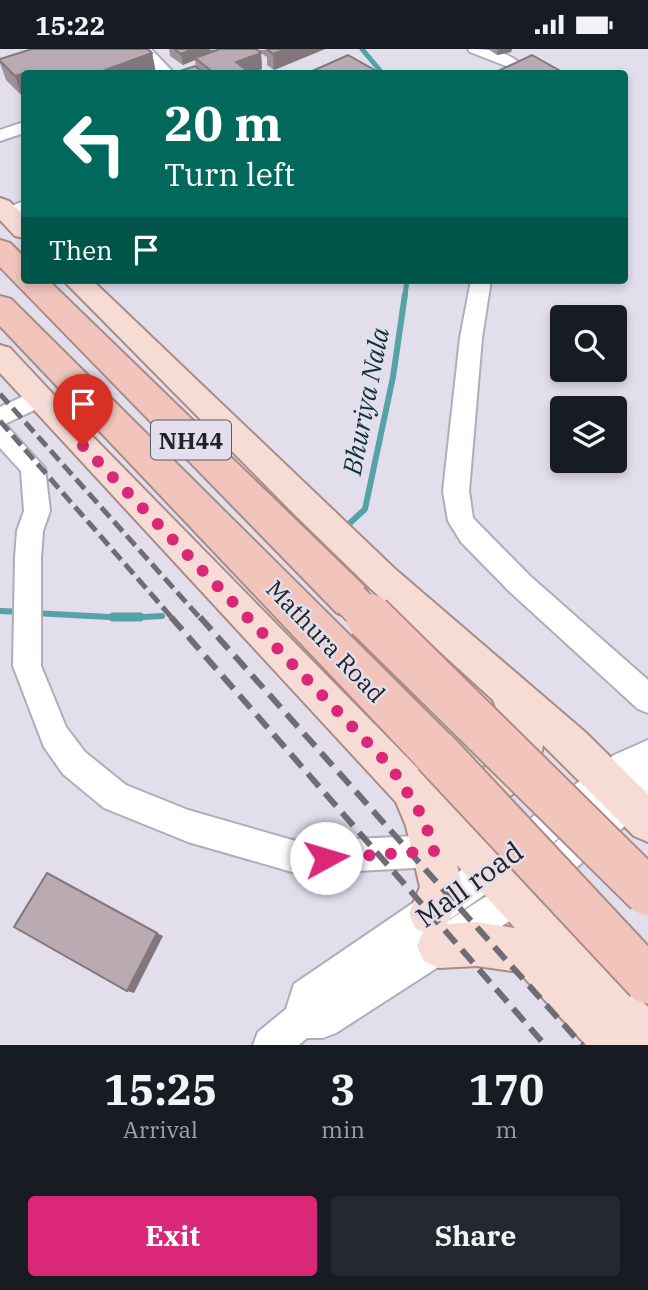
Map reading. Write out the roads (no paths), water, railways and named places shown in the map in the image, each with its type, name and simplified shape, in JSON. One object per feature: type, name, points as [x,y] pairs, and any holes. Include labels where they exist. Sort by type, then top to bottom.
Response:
[{"type":"highway","points":[[0,250],[21,271]]},
{"type":"highway","name":"Mathura Road","points":[[34,284],[648,892]]},
{"type":"highway","name":"Mathura Road","points":[[0,307],[436,753],[648,980]]},
{"type":"main road","points":[[80,284],[304,504],[505,687],[638,790]]},
{"type":"main road","points":[[0,355],[444,824],[491,870],[648,1041]]},
{"type":"main road","points":[[391,767],[424,786],[450,793],[485,788],[507,776],[524,749],[522,722],[505,687]]},
{"type":"main road","points":[[391,767],[424,819],[434,851],[442,889],[434,930],[477,944],[530,952],[618,1045]]},
{"type":"street","points":[[141,49],[164,70]]},
{"type":"street","points":[[476,49],[512,63],[518,70]]},
{"type":"street","points":[[0,136],[21,128]]},
{"type":"street","points":[[0,417],[39,398]]},
{"type":"street","points":[[0,432],[33,468],[37,511],[30,531],[28,557],[27,666],[55,737],[74,763],[115,797],[188,826],[299,858],[434,851]]},
{"type":"street","name":"Mall road","points":[[271,1045],[301,1020],[323,1020],[434,930],[491,870],[638,790]]},
{"type":"street","name":"Mall road","points":[[434,930],[516,897],[638,790]]},
{"type":"lane","points":[[480,284],[471,338],[456,491],[461,521],[470,534],[520,584],[648,699]]},
{"type":"waterway","name":"Bhuriya Nala","points":[[362,49],[380,70]]},
{"type":"waterway","name":"Bhuriya Nala","points":[[405,295],[406,284]]},
{"type":"waterway","name":"Bhuriya Nala","points":[[350,523],[365,509],[393,377],[405,294]]},
{"type":"waterway","points":[[0,611],[22,612]]},
{"type":"waterway","points":[[34,613],[127,618],[162,616]]},
{"type":"waterway","points":[[113,617],[140,617]]},
{"type":"railway","points":[[0,394],[201,619]]},
{"type":"railway","points":[[0,421],[173,619]]},
{"type":"railway","points":[[171,617],[545,1045]]},
{"type":"railway","points":[[200,617],[582,1045]]}]
